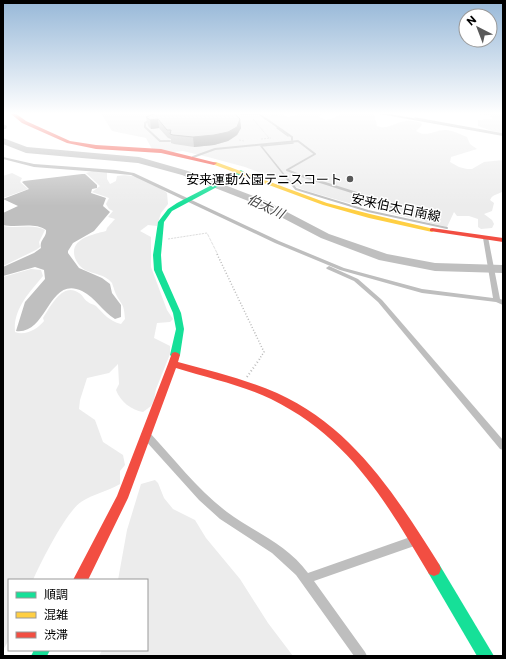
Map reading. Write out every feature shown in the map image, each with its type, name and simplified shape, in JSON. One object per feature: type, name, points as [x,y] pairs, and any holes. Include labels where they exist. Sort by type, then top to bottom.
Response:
[{"type":"street","name":"安来伯太日南線","points":[[82,144],[160,151],[193,157],[237,174],[351,211],[487,241],[503,240]]},
{"type":"street","points":[[3,158],[33,165],[110,170],[132,174],[189,198],[285,246],[342,268],[422,291],[499,300],[487,241]]},
{"type":"street","points":[[81,579],[122,498],[174,364],[180,329],[177,313],[158,270],[158,241],[164,216],[170,210],[189,198],[237,174]]},
{"type":"street","points":[[285,246],[300,256],[356,280],[380,301],[503,446]]},
{"type":"street","points":[[174,364],[242,384],[288,403],[310,416],[354,451],[389,496],[486,656]]},
{"type":"street","points":[[147,436],[202,497],[224,516],[276,549],[300,571],[362,656]]},
{"type":"street","points":[[305,579],[416,540]]},
{"type":"lane","points":[[193,157],[214,149],[259,144]]},
{"type":"lane","points":[[301,144],[315,154],[287,170],[321,183],[330,184],[362,195],[392,207]]},
{"type":"path","points":[[158,241],[207,233],[264,352],[242,384]]},
{"type":"shaded area","points":[[149,144],[470,144],[477,149],[451,157],[450,162],[459,167],[472,169],[484,162],[503,160],[503,191],[491,198],[490,200],[494,203],[492,211],[484,214],[492,220],[494,224],[492,228],[481,229],[478,227],[478,219],[469,216],[457,216],[454,212],[447,227],[307,191],[245,167],[208,157],[183,151],[173,152],[152,149]]},
{"type":"shaded area","points":[[97,170],[107,172],[107,179],[110,184],[116,181],[117,176],[123,175],[137,177],[150,182],[167,193],[168,204],[161,213],[157,226],[148,225],[140,231],[151,237],[151,267],[167,310],[173,319],[170,322],[157,323],[154,338],[170,346],[170,354],[156,389],[154,400],[151,406],[143,412],[130,407],[118,394],[116,390],[119,384],[118,364],[109,373],[87,378],[80,400],[79,409],[95,420],[103,442],[123,455],[125,465],[120,471],[120,484],[86,499],[75,507],[54,538],[34,579],[8,579],[8,642],[3,650],[3,277],[31,269],[41,270],[43,276],[27,295],[19,309],[15,324],[15,332],[23,333],[38,327],[44,321],[43,318],[53,302],[62,293],[68,290],[73,290],[82,295],[87,301],[96,306],[110,319],[117,323],[121,324],[125,319],[124,309],[112,283],[106,278],[82,268],[75,258],[75,246],[78,242],[88,236],[106,231],[115,219],[108,217],[113,211],[109,209],[106,204],[109,198],[92,192],[100,186],[86,173]]},
{"type":"shaded area","points":[[12,173],[22,178],[20,182],[28,189],[3,198],[3,176]]},
{"type":"shaded area","points":[[85,174],[97,185],[97,188],[92,189],[91,193],[106,198],[103,206],[110,212],[94,231],[73,243],[68,253],[79,268],[102,278],[110,284],[112,293],[121,305],[121,317],[115,319],[87,294],[71,288],[62,291],[55,298],[35,324],[27,330],[16,331],[25,302],[45,279],[44,270],[35,267],[3,276],[3,267],[34,253],[41,248],[41,243],[46,230],[37,226],[3,225],[3,213],[18,206],[3,199],[29,189],[22,182],[24,181]]},
{"type":"shaded area","points":[[3,226],[30,226],[45,230],[39,242],[40,247],[3,266]]},
{"type":"shaded area","points":[[155,480],[158,483],[164,498],[173,509],[195,520],[206,538],[240,579],[268,623],[293,656],[99,656],[102,651],[148,651],[148,579],[118,579],[127,530],[141,484]]},
{"type":"waterway","name":"伯太川","points":[[8,144],[26,150],[139,160],[185,173],[260,202],[325,236],[383,257],[435,267],[503,269]]},
{"type":"waterway","points":[[285,144],[261,146],[285,176]]},
{"type":"waterway","points":[[284,175],[296,189],[368,211],[447,228]]},
{"type":"traffic: fast","points":[[175,355],[180,329],[177,313],[158,270],[157,255],[161,222],[170,210],[179,204],[241,172]]},
{"type":"traffic: fast","points":[[434,569],[486,656]]},
{"type":"traffic: fast","points":[[39,656],[42,651]]},
{"type":"traffic: slow","points":[[214,163],[325,204],[369,216],[432,230]]},
{"type":"traffic: jam","points":[[78,144],[96,147],[161,151],[214,163]]},
{"type":"traffic: jam","points":[[432,230],[503,240]]},
{"type":"traffic: jam","points":[[81,579],[122,498],[173,364],[175,355]]},
{"type":"traffic: jam","points":[[173,364],[237,382],[262,391],[302,411],[327,428],[368,469],[402,517],[434,569]]},
{"type":"place","name":"安来運動公園テニスコート","points":[[350,179]]}]
